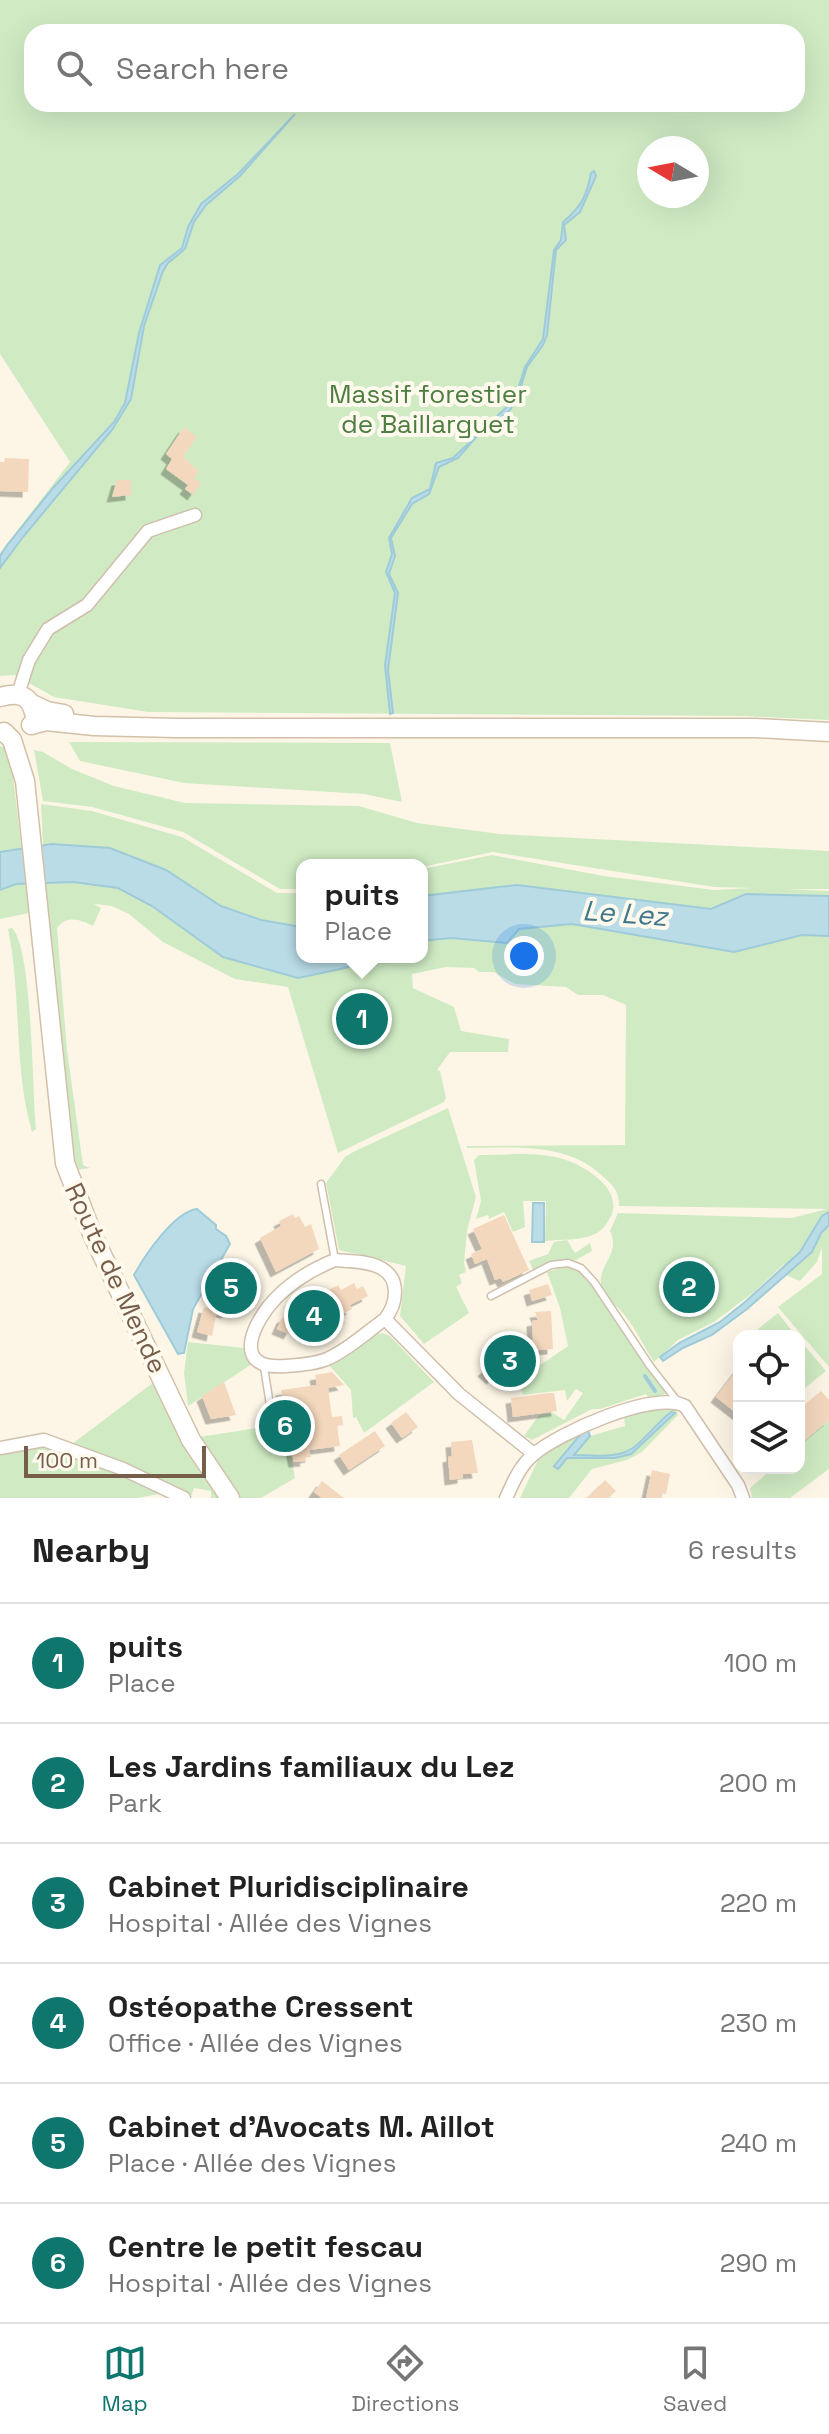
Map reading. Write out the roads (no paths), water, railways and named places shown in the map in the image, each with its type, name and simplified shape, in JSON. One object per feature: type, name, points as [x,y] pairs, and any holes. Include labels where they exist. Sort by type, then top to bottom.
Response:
[{"type":"main road","points":[[14,697],[47,711],[154,727]]},
{"type":"main road","points":[[14,697],[34,714],[14,729]]},
{"type":"main road","points":[[14,729],[46,721],[154,727],[756,728],[829,732]]},
{"type":"main road","name":"Route de Mende","points":[[14,729],[12,740],[25,781],[31,831],[65,1163],[93,1236],[191,1440],[230,1498]]},
{"type":"street","points":[[14,697],[29,660],[48,629],[87,605],[148,531],[195,515]]},
{"type":"street","points":[[335,1260],[374,1265],[388,1273],[395,1284],[396,1297],[385,1319],[329,1358],[264,1367],[253,1357],[250,1345],[265,1313],[290,1285],[335,1260]]},
{"type":"street","points":[[385,1319],[459,1394],[534,1454]]},
{"type":"street","points":[[506,1498],[520,1470],[534,1454],[584,1426],[656,1402],[678,1402],[685,1406],[718,1454],[743,1498]]},
{"type":"street","points":[[0,1448],[44,1440],[123,1469],[184,1498]]},
{"type":"lane","points":[[321,1184],[335,1260]]},
{"type":"lane","points":[[491,1296],[551,1265],[568,1263],[581,1268],[678,1402]]},
{"type":"lane","points":[[264,1367],[273,1424]]},
{"type":"water","points":[[295,114],[240,176],[206,205],[194,222],[185,249],[163,271],[144,326],[131,399],[112,430],[0,568],[0,556],[8,544],[53,488],[114,422],[125,403],[139,333],[160,265],[182,248],[188,227],[201,204],[238,174]]},
{"type":"water","points":[[594,171],[596,176],[580,212],[564,225],[566,240],[556,250],[547,335],[527,367],[518,396],[510,410],[478,435],[458,458],[439,467],[429,494],[412,504],[391,538],[395,556],[389,574],[398,593],[388,670],[393,713],[390,714],[385,665],[395,593],[386,572],[392,554],[389,538],[412,498],[430,489],[436,463],[453,458],[515,399],[525,367],[543,339],[554,250],[561,240],[563,222],[582,200]]},
{"type":"water","points":[[52,844],[110,848],[166,870],[221,906],[261,920],[296,926],[296,963],[359,963],[298,978],[223,957],[152,906],[118,888],[73,882],[16,884],[0,890],[0,852]]},
{"type":"water","name":"Le Lez","points":[[517,885],[711,909],[746,894],[829,896],[829,936],[802,935],[734,952],[572,924],[519,929],[507,943],[451,938],[428,940],[428,895]]},
{"type":"water","points":[[533,1203],[544,1203],[544,1242],[532,1242]]},
{"type":"water","points":[[197,1209],[216,1225],[230,1244],[193,1309],[184,1353],[178,1354],[134,1275],[170,1226]]},
{"type":"water","points":[[829,1212],[829,1225],[821,1233],[812,1252],[712,1335],[663,1361],[660,1357],[679,1343],[720,1322],[745,1302],[800,1252],[822,1216]]},
{"type":"water","points":[[671,1412],[675,1413],[631,1454],[615,1458],[567,1458],[558,1469],[554,1466],[588,1430],[590,1436],[574,1455],[620,1454],[637,1445]]},
{"type":"waterway","points":[[645,1376],[655,1391]]},
{"type":"place","name":"puits","points":[[362,1019]]},
{"type":"place","name":"Les Jardins familiaux du Lez","points":[[689,1287]]},
{"type":"place","name":"Cabinet d'Avocats M. Aillot","points":[[231,1288]]},
{"type":"place","name":"Ostéopathe Cressent","points":[[314,1316]]},
{"type":"place","name":"Cabinet Pluridisciplinaire","points":[[510,1361]]},
{"type":"place","name":"Centre le petit fescau","points":[[285,1426]]},
{"type":"park label","name":"Massif forestier de Baillarguet","points":[[428,409]]}]
